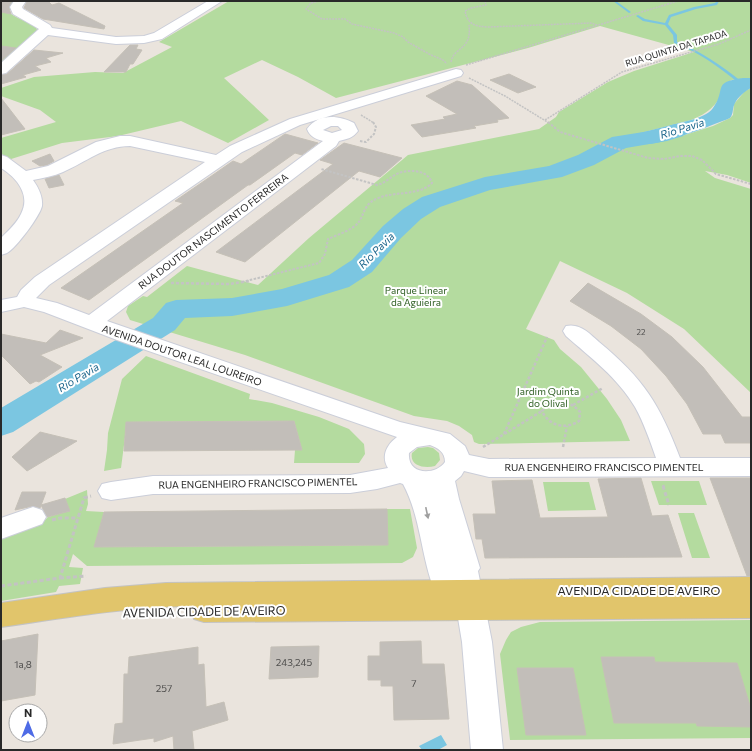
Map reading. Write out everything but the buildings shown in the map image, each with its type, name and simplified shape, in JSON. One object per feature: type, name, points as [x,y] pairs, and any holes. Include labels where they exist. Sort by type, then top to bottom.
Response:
[{"type":"main road","name":"AVENIDA CIDADE DE AVEIRO","points":[[528,599],[751,589]]},
{"type":"main road","name":"AVENIDA CIDADE DE AVEIRO","points":[[1,615],[133,597],[407,600]]},
{"type":"main road","name":"AVENIDA CIDADE DE AVEIRO","points":[[463,598],[751,606]]},
{"type":"main road","name":"AVENIDA CIDADE DE AVEIRO","points":[[1,629],[98,615],[139,611],[407,600]]},
{"type":"street","points":[[20,1],[16,7],[17,11],[42,25],[46,28],[45,31]]},
{"type":"street","points":[[1,70],[45,31],[111,40],[148,39],[158,36],[216,1]]},
{"type":"street","points":[[24,302],[28,294],[42,281],[205,169],[236,150],[295,122],[454,71]]},
{"type":"street","name":"RUA DOUTOR NASCIMENTO FERREIRA","points":[[91,323],[330,143],[334,137]]},
{"type":"street","points":[[22,177],[57,169],[100,146],[122,140],[130,140],[210,158]]},
{"type":"street","points":[[1,160],[22,177],[34,196],[34,207],[30,217],[1,249]]},
{"type":"street","name":"AVENIDA DOUTOR LEAL LOUREIRO","points":[[1,306],[24,302],[50,307],[124,335],[396,429],[436,438],[452,447],[456,454],[450,470],[446,499],[463,598]]},
{"type":"street","points":[[573,331],[604,357],[627,380],[646,406],[659,435],[666,474]]},
{"type":"street","name":"AVENIDA DOUTOR LEAL LOUREIRO","points":[[362,417],[378,427],[387,436],[404,470],[425,501],[463,598]]},
{"type":"street","points":[[427,437],[417,438],[405,443],[397,452],[404,470],[422,481],[432,481],[450,470]]},
{"type":"street","name":"RUA ENGENHEIRO FRANCISCO PIMENTEL","points":[[450,470],[489,468],[666,474],[751,467]]},
{"type":"street","name":"RUA ENGENHEIRO FRANCISCO PIMENTEL","points":[[111,491],[153,485],[350,484],[377,480],[404,470]]},
{"type":"street","points":[[1,529],[33,517]]},
{"type":"street","points":[[407,600],[418,586],[434,572],[437,565],[463,598],[487,750]]},
{"type":"street","name":"AVENIDA CIDADE DE AVEIRO","points":[[407,600],[443,613],[463,598]]},
{"type":"path","points":[[319,1],[311,3],[306,9],[322,19],[344,19],[352,24],[403,36],[408,42],[428,54],[443,60],[454,71],[505,96],[546,120],[560,132],[648,158],[664,159],[680,156],[692,156],[702,160],[716,174],[751,184]]},
{"type":"path","points":[[454,71],[452,57],[465,45],[470,35],[465,11],[486,4],[485,1]]},
{"type":"path","points":[[469,25],[488,27],[591,22],[597,25]]},
{"type":"path","name":"RUA QUINTA DA TAPADA","points":[[546,120],[622,72],[719,44],[751,30]]},
{"type":"path","points":[[167,281],[175,284],[239,283],[310,266],[322,261],[328,239],[357,224],[362,213],[371,202],[390,195],[426,189],[432,183],[432,179],[428,175],[417,171],[398,173],[386,183],[377,185],[314,167]]},
{"type":"path","points":[[504,434],[547,337]]},
{"type":"path","points":[[574,406],[603,388]]},
{"type":"path","points":[[483,447],[542,411],[547,404],[554,402],[566,402],[574,406],[580,412],[579,422],[571,426],[557,425],[550,422],[543,415],[542,411]]},
{"type":"path","points":[[563,446],[567,426]]},
{"type":"path","points":[[666,474],[669,505]]},
{"type":"path","points":[[60,578],[84,498],[111,491]]},
{"type":"path","points":[[1,586],[86,576]]},
{"type":"green space","points":[[1,1],[15,1],[8,11],[37,29],[36,32],[1,66]]},
{"type":"green space","name":"Parque Linear da Aguieira","points":[[229,1],[751,1],[751,78],[731,80],[719,99],[711,108],[691,120],[625,137],[666,141],[713,126],[733,115],[734,104],[745,91],[751,88],[751,183],[727,175],[705,171],[715,178],[751,189],[751,393],[684,329],[627,293],[560,261],[526,329],[554,340],[560,349],[581,367],[607,399],[621,420],[630,441],[479,444],[474,442],[472,435],[459,426],[447,421],[414,416],[245,355],[130,320],[126,312],[128,306],[143,296],[147,297],[187,266],[258,285],[309,238],[408,155],[539,129],[556,117],[559,112],[608,82],[634,71],[694,52],[600,26],[528,48],[336,98],[298,77],[262,60],[224,78],[269,120],[228,143],[181,121],[118,136],[62,143],[8,160],[1,153],[1,138],[56,122],[40,110],[1,96],[1,88],[34,77],[95,72],[123,73],[172,47],[159,42]]},
{"type":"green space","points":[[146,356],[250,394],[249,399],[272,403],[319,417],[349,429],[364,444],[365,454],[359,463],[294,463],[295,450],[302,450],[294,421],[127,422],[121,468],[104,471],[108,433],[122,379]]},
{"type":"green space","points":[[418,448],[433,448],[439,453],[440,460],[435,466],[431,467],[423,467],[415,464],[412,453]]},
{"type":"green space","points":[[651,481],[699,481],[707,505],[659,505]]},
{"type":"green space","points":[[543,482],[589,482],[596,510],[548,511]]},
{"type":"green space","points":[[87,490],[88,504],[86,511],[104,512],[95,547],[387,545],[387,509],[410,509],[417,548],[413,557],[402,563],[87,566],[73,554],[69,567],[83,568],[80,584],[59,586],[56,592],[1,601],[1,534],[44,521],[48,517],[69,511],[65,499]]},
{"type":"green space","points":[[678,513],[694,513],[710,558],[692,558]]},
{"type":"green space","points":[[751,620],[751,738],[510,740],[500,654],[511,632],[521,627],[540,622]]},
{"type":"water","points":[[743,78],[751,78],[751,88],[742,94],[736,101],[730,118],[686,135],[649,144],[641,144],[624,137],[703,116],[713,108],[723,84]]},
{"type":"water","points":[[441,735],[447,745],[438,750],[422,750],[419,746]]},
{"type":"waterway","points":[[614,1],[630,12]]},
{"type":"waterway","points":[[666,24],[670,16],[695,8],[716,4],[718,1]]},
{"type":"waterway","points":[[638,16],[644,20],[666,24]]},
{"type":"waterway","points":[[666,24],[675,35],[675,42],[702,54],[741,83]]},
{"type":"waterway","name":"Rio Pavia","points":[[1,424],[164,324],[176,309],[232,307],[287,297],[339,281],[362,266],[392,232],[412,214],[431,202],[485,184],[554,172],[586,160],[620,142],[659,136],[675,131]]},
{"type":"park label","name":"Jardim Quinta do Olival","points":[[548,396]]}]
